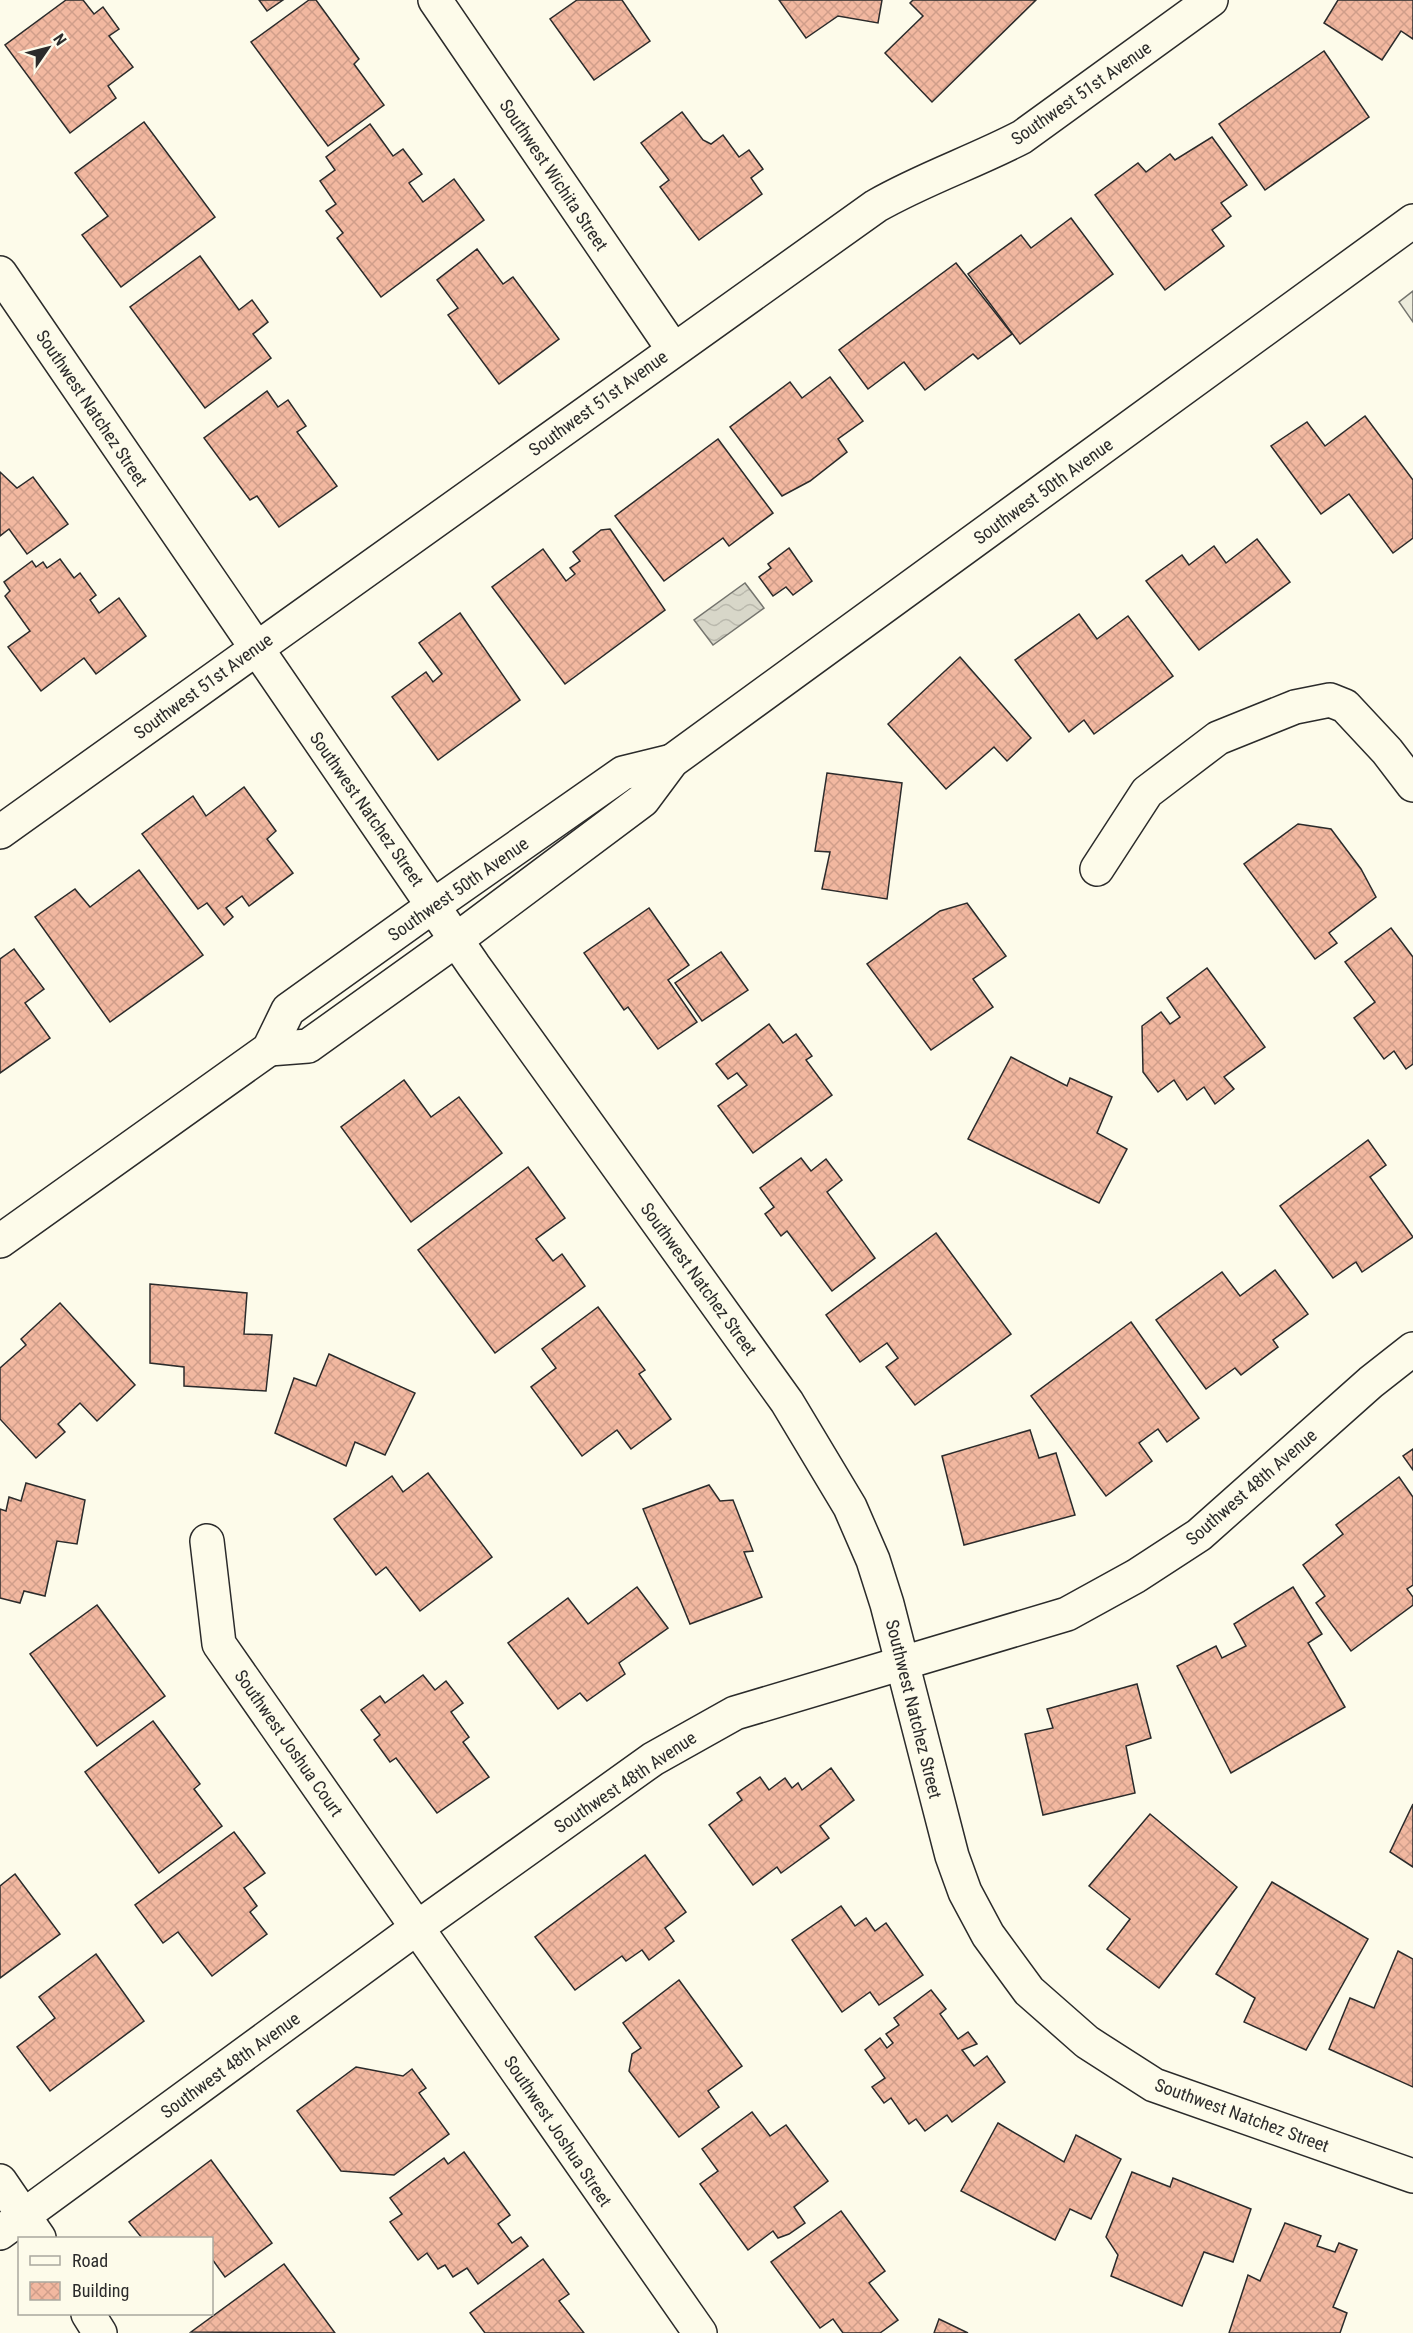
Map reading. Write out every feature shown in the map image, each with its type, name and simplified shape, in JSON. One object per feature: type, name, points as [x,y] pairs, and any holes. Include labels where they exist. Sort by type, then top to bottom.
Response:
[{"type":"street","name":"Southwest Wichita Street","points":[[435,0],[673,350]]},
{"type":"street","name":"Southwest 51st Avenue","points":[[0,832],[876,206],[910,186],[988,155],[1022,137],[1211,0]]},
{"type":"street","name":"Southwest 50th Avenue","points":[[269,1049],[308,1046],[456,940],[643,800],[672,761],[1413,221]]},
{"type":"street","name":"Southwest Natchez Street","points":[[0,273],[456,940],[787,1402],[814,1445],[850,1507],[873,1560],[952,1856],[966,1892],[988,1935],[1029,1991],[1087,2042],[1154,2085],[1413,2176]]},
{"type":"street","points":[[1097,869],[1147,792],[1218,738],[1295,707],[1330,700],[1345,706],[1387,751],[1413,785]]},
{"type":"street","name":"Southwest 50th Avenue","points":[[0,1241],[269,1049],[288,1010],[433,906],[623,773],[672,761]]},
{"type":"street","name":"Southwest 48th Avenue","points":[[21,2229],[418,1927],[653,1759],[735,1713],[1067,1614],[1136,1576],[1199,1536],[1371,1382],[1413,1349]]},
{"type":"street","name":"Southwest Joshua Court","points":[[207,1541],[219,1644],[418,1927]]},
{"type":"street","name":"Southwest Joshua Street","points":[[418,1927],[700,2333]]},
{"type":"street","points":[[0,2181],[21,2229]]},
{"type":"street","points":[[89,2315],[100,2333]]},
{"type":"green space","points":[[1413,291],[1413,322],[1399,302]]},
{"type":"water","points":[[745,583],[764,608],[713,645],[694,620]]},
{"type":"building","points":[[66,0],[83,0],[94,14],[103,7],[119,29],[109,36],[133,67],[108,86],[116,98],[70,133],[5,45]]},
{"type":"building","points":[[259,0],[283,0],[267,11]]},
{"type":"building","points":[[309,0],[316,0],[359,59],[354,64],[384,105],[328,146],[251,42]]},
{"type":"building","points":[[577,0],[622,0],[650,41],[594,80],[550,19]]},
{"type":"building","points":[[779,0],[882,0],[878,23],[838,16],[806,38]]},
{"type":"building","points":[[913,0],[1036,0],[932,102],[885,53],[923,16],[910,3]]},
{"type":"building","points":[[1338,0],[1413,0],[1413,39],[1401,31],[1382,60],[1324,23]]},
{"type":"building","points":[[1324,51],[1369,117],[1265,190],[1219,124]]},
{"type":"building","points":[[682,112],[703,140],[711,144],[723,135],[739,157],[749,150],[763,169],[751,178],[762,194],[699,240],[660,187],[669,180],[641,143]]},
{"type":"building","points":[[144,122],[215,217],[121,287],[82,235],[108,216],[75,173]]},
{"type":"building","points":[[370,124],[393,156],[403,149],[422,174],[409,183],[423,202],[454,179],[484,220],[381,297],[337,238],[343,233],[326,211],[336,204],[320,181],[335,170],[326,157]]},
{"type":"building","points":[[1212,137],[1247,185],[1221,203],[1231,216],[1212,230],[1224,246],[1165,290],[1095,195],[1138,163],[1146,172],[1170,154],[1175,160]]},
{"type":"building","points":[[1071,218],[1113,274],[1020,344],[968,274],[1021,235],[1031,248]]},
{"type":"building","points":[[477,249],[503,284],[513,277],[559,339],[499,384],[448,315],[458,308],[437,280]]},
{"type":"building","points":[[200,256],[239,310],[252,300],[268,322],[253,334],[271,358],[205,408],[130,307]]},
{"type":"building","points":[[956,263],[1012,334],[978,359],[973,354],[925,390],[904,362],[868,389],[839,350]]},
{"type":"building","points":[[830,377],[863,421],[838,439],[847,452],[810,481],[782,496],[730,427],[790,382],[802,398]]},
{"type":"building","points":[[267,391],[278,407],[288,400],[306,426],[297,432],[337,486],[279,527],[257,496],[250,500],[204,438]]},
{"type":"building","points":[[1365,416],[1413,480],[1413,538],[1393,553],[1349,494],[1321,514],[1271,446],[1307,422],[1325,446]]},
{"type":"building","points":[[718,439],[773,513],[729,546],[723,538],[664,581],[615,516]]},
{"type":"building","points":[[0,472],[17,488],[33,477],[68,524],[27,554],[9,529],[0,536]]},
{"type":"building","points":[[610,529],[665,610],[565,684],[492,587],[543,549],[566,581],[575,574],[570,568],[580,561],[573,552],[601,530]]},
{"type":"building","points":[[1257,539],[1290,582],[1199,650],[1146,581],[1182,555],[1189,565],[1214,546],[1226,563]]},
{"type":"building","points":[[789,548],[812,581],[793,595],[786,587],[773,596],[759,577],[771,568],[768,564]]},
{"type":"building","points":[[60,559],[74,578],[80,573],[96,595],[90,600],[99,613],[119,598],[146,636],[96,674],[84,658],[41,691],[8,647],[30,631],[5,596],[10,591],[4,582],[32,561],[36,567],[43,562],[47,568]]},
{"type":"building","points":[[460,613],[520,700],[438,760],[392,697],[426,672],[433,682],[442,674],[419,643]]},
{"type":"building","points":[[1079,614],[1097,639],[1128,616],[1173,676],[1094,734],[1084,720],[1069,732],[1015,660]]},
{"type":"building","points":[[960,657],[1031,738],[1007,761],[994,747],[946,789],[888,724]]},
{"type":"building","points":[[827,773],[902,783],[887,899],[822,889],[830,852],[815,851]]},
{"type":"building","points":[[244,787],[276,831],[267,839],[293,873],[249,906],[242,896],[226,908],[233,917],[224,925],[207,903],[198,909],[142,834],[193,796],[206,816]]},
{"type":"building","points":[[1298,824],[1331,829],[1361,869],[1376,897],[1329,933],[1337,943],[1315,959],[1244,864]]},
{"type":"building","points":[[139,870],[203,955],[110,1022],[35,917],[75,889],[90,907]]},
{"type":"building","points":[[967,903],[1006,956],[973,979],[993,1007],[931,1050],[867,964],[940,911]]},
{"type":"building","points":[[649,908],[689,965],[668,980],[697,1022],[658,1049],[628,1007],[624,1010],[584,953]]},
{"type":"building","points":[[1391,928],[1413,957],[1413,1064],[1406,1069],[1394,1051],[1384,1059],[1354,1018],[1375,1002],[1345,962]]},
{"type":"building","points":[[14,949],[44,989],[25,1003],[50,1038],[0,1073],[0,959]]},
{"type":"building","points":[[721,952],[748,990],[702,1021],[675,983]]},
{"type":"building","points":[[1207,968],[1265,1047],[1224,1077],[1234,1089],[1215,1104],[1204,1087],[1187,1100],[1174,1080],[1158,1092],[1143,1072],[1142,1026],[1161,1012],[1170,1024],[1180,1017],[1167,998]]},
{"type":"building","points":[[769,1024],[783,1043],[796,1034],[812,1056],[806,1060],[832,1095],[753,1153],[718,1106],[747,1085],[737,1073],[728,1079],[716,1064]]},
{"type":"building","points":[[1011,1057],[1067,1086],[1070,1078],[1112,1097],[1097,1133],[1127,1149],[1099,1203],[968,1139]]},
{"type":"building","points":[[404,1080],[431,1117],[459,1097],[502,1153],[411,1222],[341,1127]]},
{"type":"building","points":[[1368,1140],[1386,1165],[1370,1177],[1413,1237],[1362,1272],[1356,1262],[1333,1278],[1280,1206]]},
{"type":"building","points":[[801,1158],[811,1171],[826,1159],[842,1180],[827,1192],[875,1258],[832,1291],[787,1231],[781,1236],[765,1214],[774,1207],[760,1188]]},
{"type":"building","points":[[528,1167],[565,1218],[536,1239],[553,1261],[562,1254],[585,1286],[495,1353],[418,1250]]},
{"type":"building","points":[[936,1233],[1011,1334],[915,1405],[886,1367],[898,1358],[887,1343],[860,1362],[826,1315]]},
{"type":"building","points":[[1275,1270],[1308,1314],[1273,1340],[1278,1347],[1241,1375],[1235,1368],[1206,1389],[1156,1320],[1222,1272],[1240,1296]]},
{"type":"building","points":[[150,1284],[247,1293],[244,1334],[272,1335],[266,1391],[184,1386],[184,1367],[150,1363]]},
{"type":"building","points":[[60,1303],[135,1385],[97,1421],[80,1403],[58,1424],[65,1432],[36,1458],[0,1419],[0,1368],[26,1345],[21,1339]]},
{"type":"building","points":[[598,1307],[645,1370],[639,1374],[671,1419],[631,1449],[617,1430],[582,1456],[531,1387],[556,1368],[542,1349]]},
{"type":"building","points":[[1131,1322],[1199,1418],[1167,1442],[1158,1429],[1139,1443],[1152,1461],[1106,1496],[1031,1396]]},
{"type":"building","points":[[329,1354],[415,1393],[385,1455],[355,1442],[346,1466],[275,1433],[294,1378],[316,1386]]},
{"type":"building","points":[[1030,1430],[1039,1458],[1056,1453],[1075,1515],[964,1545],[942,1456]]},
{"type":"building","points":[[1413,1449],[1413,1470],[1403,1456]]},
{"type":"building","points":[[428,1473],[492,1557],[420,1611],[386,1567],[376,1575],[334,1519],[392,1476],[403,1492]]},
{"type":"building","points":[[1399,1477],[1413,1497],[1413,1585],[1407,1589],[1413,1597],[1413,1605],[1351,1651],[1316,1603],[1325,1596],[1303,1565],[1343,1534],[1336,1525]]},
{"type":"building","points":[[26,1483],[85,1500],[77,1544],[57,1541],[45,1596],[24,1591],[20,1603],[0,1598],[0,1509],[6,1511],[9,1497],[21,1501]]},
{"type":"building","points":[[709,1485],[720,1501],[733,1500],[753,1551],[744,1552],[762,1597],[690,1624],[643,1509]]},
{"type":"building","points":[[637,1587],[668,1628],[619,1663],[625,1674],[587,1701],[580,1693],[558,1709],[508,1643],[568,1598],[588,1624]]},
{"type":"building","points":[[1293,1587],[1322,1634],[1308,1643],[1345,1707],[1231,1773],[1177,1666],[1216,1646],[1222,1658],[1246,1646],[1234,1624]]},
{"type":"building","points":[[97,1605],[165,1696],[97,1746],[30,1654]]},
{"type":"building","points":[[423,1675],[435,1690],[446,1681],[463,1703],[451,1712],[469,1737],[463,1742],[489,1777],[437,1813],[396,1758],[390,1762],[374,1740],[380,1735],[361,1710],[380,1696],[385,1703]]},
{"type":"building","points":[[1137,1684],[1151,1738],[1126,1746],[1135,1793],[1043,1815],[1025,1734],[1053,1728],[1047,1709]]},
{"type":"building","points":[[153,1721],[200,1784],[194,1789],[222,1826],[159,1873],[85,1772]]},
{"type":"building","points":[[831,1768],[854,1800],[820,1826],[829,1838],[781,1873],[777,1867],[753,1885],[709,1825],[742,1800],[737,1793],[760,1777],[769,1790],[785,1778],[792,1788],[798,1783],[802,1790]]},
{"type":"building","points":[[1413,1804],[1413,1867],[1390,1852]]},
{"type":"building","points":[[1150,1814],[1237,1887],[1159,1988],[1107,1949],[1130,1919],[1089,1886]]},
{"type":"building","points":[[234,1832],[265,1873],[244,1888],[257,1906],[250,1912],[267,1934],[212,1976],[178,1932],[163,1943],[135,1905]]},
{"type":"building","points":[[645,1855],[686,1912],[665,1928],[674,1941],[649,1960],[642,1950],[626,1961],[622,1956],[575,1990],[535,1937]]},
{"type":"building","points":[[15,1874],[60,1934],[0,1978],[0,1886]]},
{"type":"building","points":[[1272,1882],[1368,1939],[1306,2050],[1244,2022],[1255,1998],[1216,1974]]},
{"type":"building","points":[[841,1906],[855,1926],[866,1918],[875,1931],[886,1923],[923,1975],[879,2005],[870,1992],[842,2012],[792,1940]]},
{"type":"building","points":[[1398,1951],[1413,1959],[1413,2087],[1329,2049],[1350,1998],[1374,2008]]},
{"type":"building","points":[[96,1954],[144,2021],[50,2091],[17,2047],[55,2018],[39,1997]]},
{"type":"building","points":[[679,1980],[742,2066],[708,2091],[719,2107],[679,2137],[629,2071],[632,2054],[641,2048],[623,2023]]},
{"type":"building","points":[[931,1990],[946,2009],[940,2014],[958,2039],[968,2032],[977,2044],[962,2050],[974,2066],[987,2056],[1005,2082],[952,2122],[947,2115],[925,2131],[916,2119],[909,2124],[891,2098],[884,2103],[872,2087],[885,2078],[865,2050],[880,2038],[887,2048],[893,2043],[886,2034],[899,2025],[894,2018]]},
{"type":"building","points":[[356,2067],[403,2076],[412,2069],[426,2088],[419,2093],[449,2134],[394,2175],[341,2171],[297,2111]]},
{"type":"building","points":[[752,2112],[770,2136],[786,2125],[828,2181],[794,2207],[805,2223],[789,2234],[778,2238],[773,2231],[748,2250],[700,2184],[718,2171],[702,2149]]},
{"type":"building","points":[[998,2123],[1064,2162],[1076,2135],[1121,2159],[1091,2219],[1070,2209],[1055,2240],[961,2191]]},
{"type":"building","points":[[464,2152],[510,2215],[498,2224],[512,2243],[521,2237],[528,2246],[478,2284],[467,2268],[453,2277],[445,2265],[438,2269],[427,2253],[418,2260],[390,2222],[402,2214],[390,2198],[444,2158],[448,2164]]},
{"type":"building","points":[[211,2160],[272,2243],[225,2277],[213,2260],[213,2237],[141,2237],[129,2222]]},
{"type":"building","points":[[1132,2172],[1170,2187],[1173,2178],[1251,2209],[1233,2262],[1204,2252],[1182,2306],[1111,2276],[1118,2255],[1106,2237]]},
{"type":"building","points":[[841,2211],[885,2271],[869,2283],[898,2320],[880,2333],[843,2333],[833,2319],[820,2328],[771,2262]]},
{"type":"building","points":[[1285,2223],[1321,2236],[1317,2246],[1335,2252],[1339,2243],[1357,2250],[1333,2307],[1347,2313],[1340,2333],[1229,2333],[1248,2275],[1260,2281]]},
{"type":"building","points":[[543,2259],[569,2294],[559,2301],[584,2333],[485,2333],[470,2313]]},
{"type":"building","points":[[284,2264],[335,2333],[191,2332]]},
{"type":"building","points":[[939,2319],[968,2333],[934,2333]]}]
